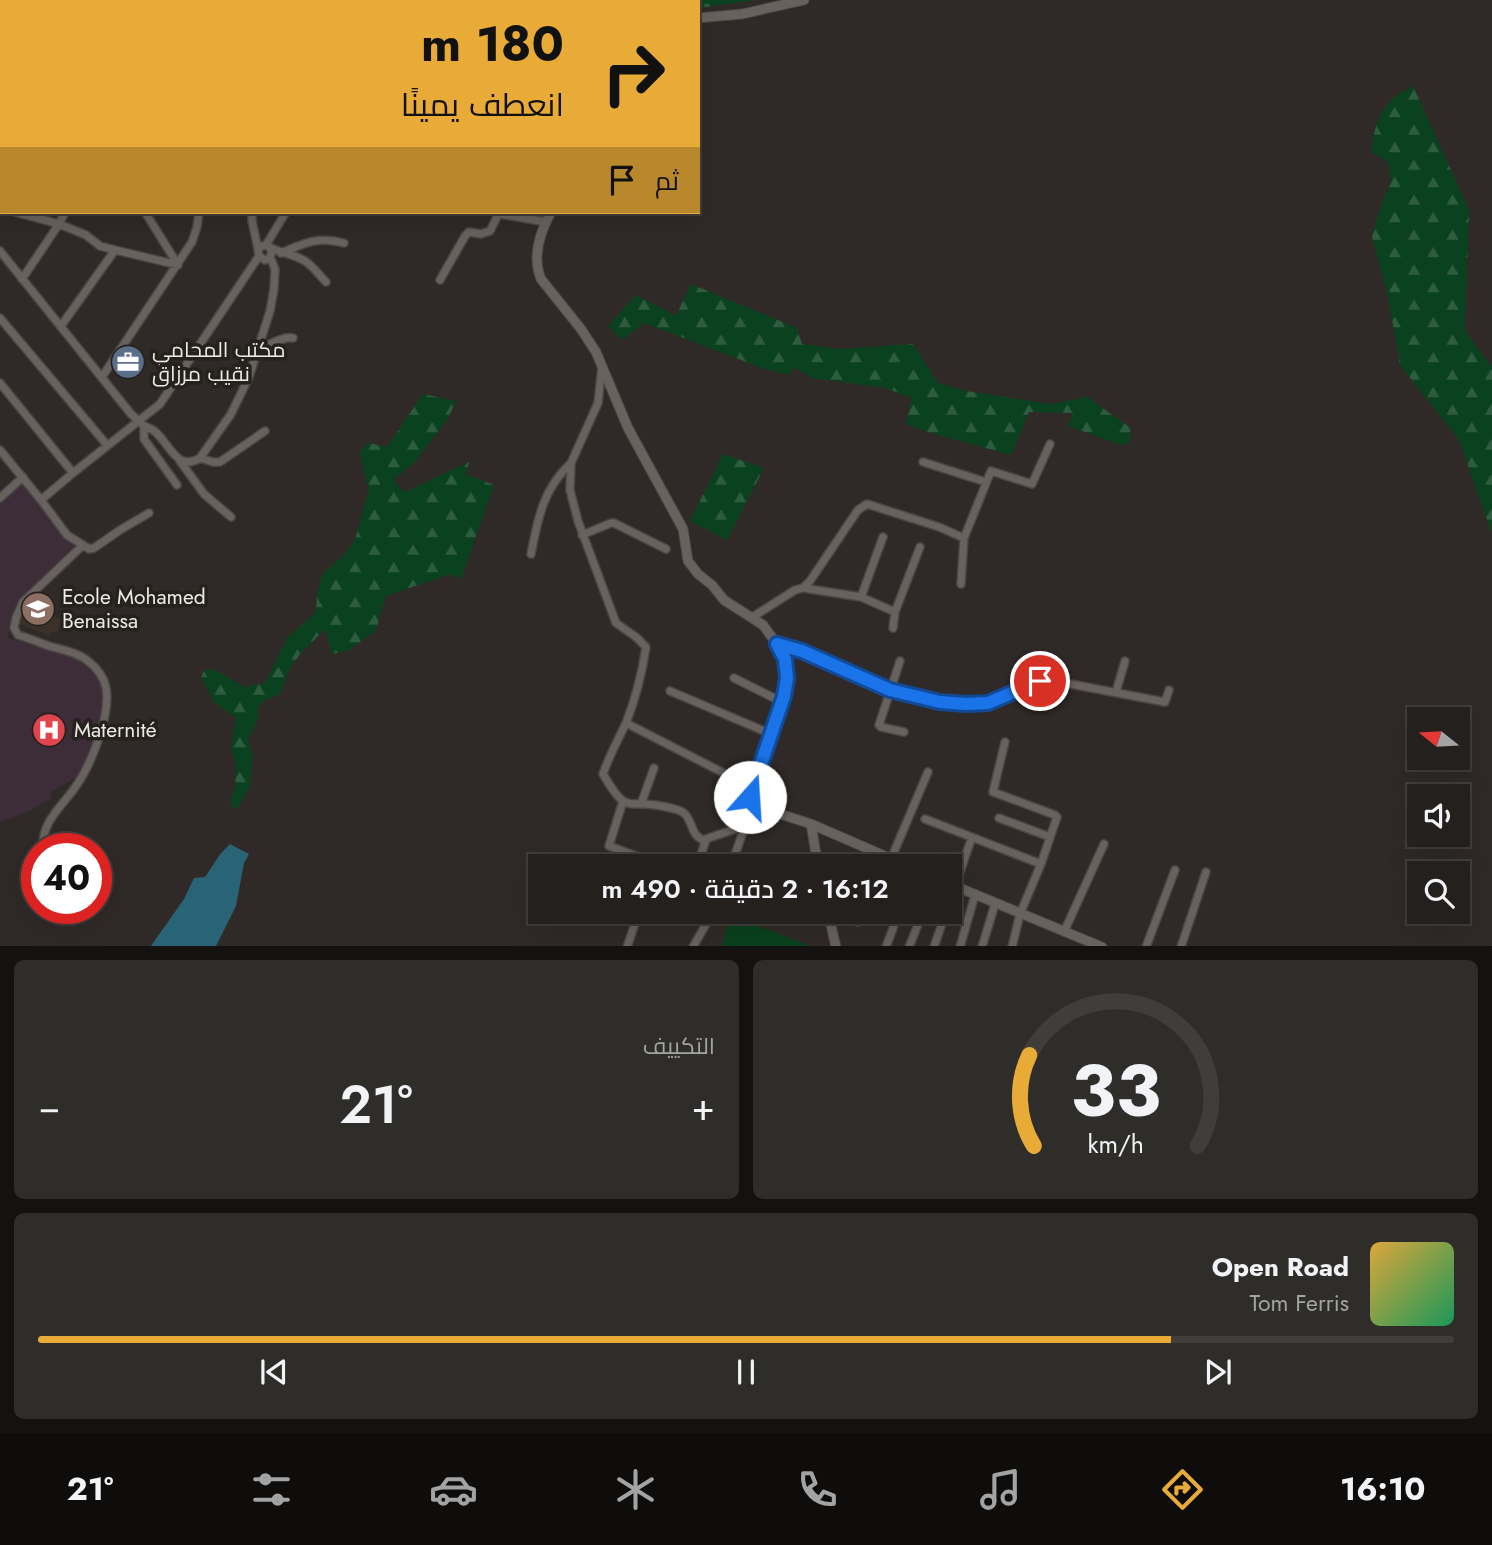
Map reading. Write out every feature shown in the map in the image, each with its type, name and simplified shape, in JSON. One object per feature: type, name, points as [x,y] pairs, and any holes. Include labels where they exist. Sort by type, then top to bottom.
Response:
[{"type":"street","points":[[700,18],[742,14],[804,0]]},
{"type":"street","points":[[22,214],[86,235],[100,246],[178,265]]},
{"type":"street","points":[[22,279],[64,214]]},
{"type":"street","points":[[146,214],[178,265]]},
{"type":"street","points":[[102,377],[192,242],[199,214]]},
{"type":"street","points":[[180,460],[191,462],[200,458],[231,414],[241,396],[270,311],[275,269],[252,221],[252,214]]},
{"type":"street","points":[[41,500],[107,445],[141,424],[160,404],[265,252],[285,214]]},
{"type":"street","points":[[550,214],[536,256],[538,272],[596,352],[628,428],[683,529],[688,561],[724,600],[763,625],[785,659],[787,678],[782,702],[751,787],[751,800],[771,811],[811,824],[873,854]]},
{"type":"street","points":[[439,280],[468,232],[490,232],[498,215],[546,222]]},
{"type":"street","points":[[281,253],[322,239],[344,243]]},
{"type":"street","points":[[61,326],[115,250]]},
{"type":"street","points":[[0,251],[141,424],[155,431],[204,494],[231,517]]},
{"type":"street","points":[[265,252],[281,253],[305,261],[326,282]]},
{"type":"street","points":[[0,318],[107,445]]},
{"type":"street","points":[[258,348],[285,338],[293,338]]},
{"type":"street","points":[[531,554],[550,486],[570,463],[598,403],[602,365]]},
{"type":"street","points":[[0,383],[73,473]]},
{"type":"street","points":[[141,424],[144,439],[177,485]]},
{"type":"street","points":[[200,458],[220,462],[265,431]]},
{"type":"street","points":[[961,584],[964,538],[992,471],[1032,484],[1050,444]]},
{"type":"street","points":[[0,450],[67,536],[89,549],[149,513]]},
{"type":"street","points":[[923,462],[986,482]]},
{"type":"street","points":[[570,463],[570,490],[582,535],[616,623],[646,647],[641,680],[626,723],[609,755],[603,774],[623,802],[683,812],[698,838],[706,840],[779,814]]},
{"type":"street","points":[[0,498],[23,477]]},
{"type":"street","points":[[751,618],[810,582],[858,510],[867,504],[939,527],[964,538]]},
{"type":"street","points":[[582,535],[614,523],[666,548]]},
{"type":"street","points":[[861,597],[883,537]]},
{"type":"street","points":[[44,833],[49,821],[90,763],[107,701],[105,685],[99,672],[81,656],[18,635],[14,628],[23,602],[83,545]]},
{"type":"street","points":[[893,628],[895,612],[920,547]]},
{"type":"street","points":[[803,588],[861,597],[895,612]]},
{"type":"street","points":[[777,644],[802,651],[890,690],[940,702],[988,703],[1040,681],[1060,682],[1165,702],[1169,690]]},
{"type":"street","points":[[900,661],[879,726],[904,733]]},
{"type":"street","points":[[1116,692],[1125,661]]},
{"type":"street","points":[[734,678],[782,702]]},
{"type":"street","points":[[670,691],[771,734]]},
{"type":"street","points":[[626,723],[751,787]]},
{"type":"street","points":[[1005,742],[993,792],[1057,817],[1020,914],[1012,946]]},
{"type":"street","points":[[642,804],[654,768]]},
{"type":"street","points":[[890,854],[928,772]]},
{"type":"street","points":[[623,802],[609,846],[631,854]]},
{"type":"street","points":[[925,818],[1041,864]]},
{"type":"street","points":[[999,818],[1050,836]]},
{"type":"street","points":[[811,824],[816,854]]},
{"type":"street","points":[[736,854],[746,826]]},
{"type":"street","points":[[962,863],[972,837]]},
{"type":"street","points":[[701,854],[706,840]]},
{"type":"street","points":[[1064,932],[1104,844]]},
{"type":"street","points":[[1146,946],[1175,870]]},
{"type":"street","points":[[1181,946],[1206,872]]},
{"type":"street","points":[[962,890],[1099,946]]},
{"type":"street","points":[[960,946],[975,895]]},
{"type":"street","points":[[982,946],[995,904]]},
{"type":"street","points":[[627,946],[635,924]]},
{"type":"street","points":[[694,946],[707,924]]},
{"type":"street","points":[[831,924],[836,946]]},
{"type":"street","points":[[886,946],[895,924]]},
{"type":"street","points":[[909,946],[920,924]]},
{"type":"street","points":[[934,946],[942,924]]},
{"type":"street","points":[[699,946],[705,927]]},
{"type":"shaded area","name":"Maternité","points":[[22,484],[76,545],[22,598],[7,638],[83,660],[97,673],[101,683],[103,707],[83,773],[50,793],[52,798],[29,811],[0,822],[0,503]]},
{"type":"shaded area","name":"Ecole Mohamed Benaissa","points":[[38,590],[47,599],[57,618],[62,620],[57,633],[52,631],[50,636],[18,623],[27,599],[32,601]]},
{"type":"green space","points":[[700,0],[756,0],[700,8]]},
{"type":"green space","points":[[1413,86],[1469,210],[1465,331],[1492,367],[1492,534],[1459,440],[1400,365],[1388,297],[1372,237],[1391,182],[1388,162],[1371,152],[1375,130],[1387,105]]},
{"type":"green space","points":[[691,284],[797,328],[802,344],[839,349],[913,344],[938,383],[966,391],[1051,404],[1087,397],[1131,428],[1130,443],[1121,445],[1068,426],[1073,413],[1029,412],[1011,455],[906,424],[912,398],[885,388],[813,378],[793,367],[789,375],[762,368],[644,323],[622,340],[608,326],[636,295],[676,316]]},
{"type":"green space","points":[[423,394],[456,401],[448,418],[416,461],[393,480],[405,492],[469,462],[466,474],[494,485],[461,579],[451,574],[386,596],[376,630],[349,650],[332,654],[325,629],[301,653],[291,666],[280,694],[264,701],[258,707],[258,719],[248,740],[253,757],[250,786],[238,808],[233,808],[230,802],[235,787],[236,766],[231,747],[236,718],[215,703],[201,678],[204,670],[214,669],[244,687],[265,683],[287,638],[316,612],[322,576],[355,540],[369,489],[360,452],[368,443],[387,447]]},
{"type":"green space","points":[[723,454],[764,468],[727,540],[690,521]]},
{"type":"green space","points":[[728,924],[753,924],[810,946],[722,946]]},
{"type":"water","points":[[230,844],[249,854],[244,863],[236,906],[216,946],[151,946],[184,899],[194,878],[205,877]]},
{"type":"place","name":"مكتب المحامي نقيب مرزاق","points":[[128,362]]},
{"type":"place","name":"Ecole Mohamed Benaissa","points":[[38,609]]},
{"type":"place","name":"Maternité","points":[[49,730]]},
{"type":"route","points":[[750,797],[751,787],[784,696],[787,678],[785,659],[777,644],[802,651],[890,690],[940,702],[988,703],[1040,681]]}]
